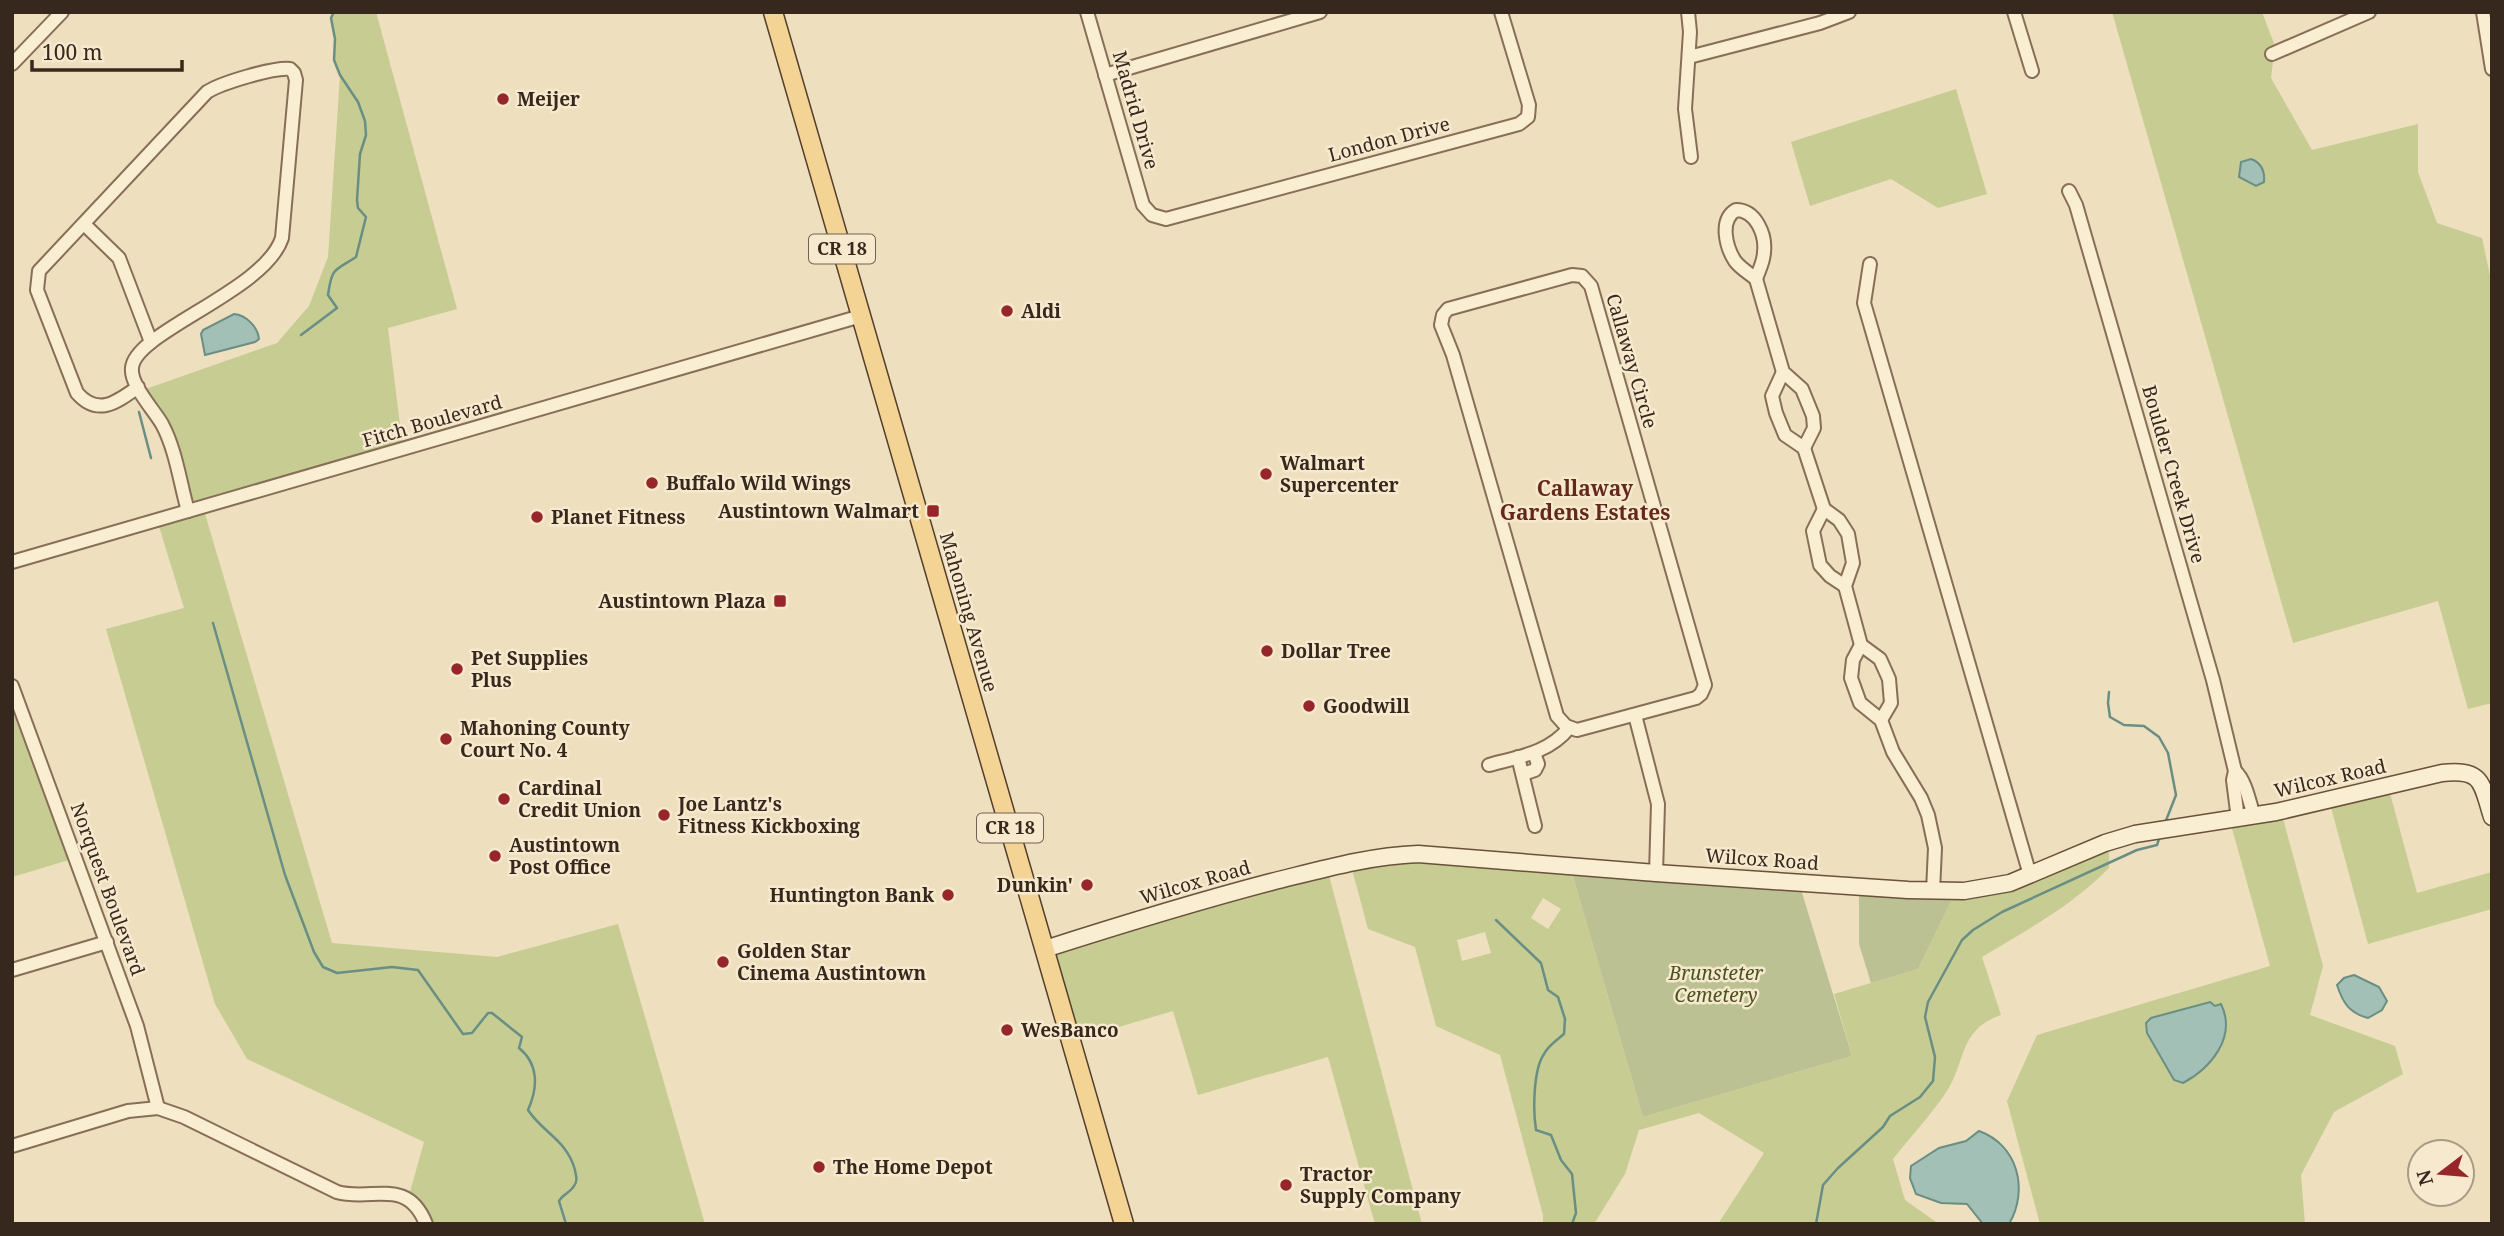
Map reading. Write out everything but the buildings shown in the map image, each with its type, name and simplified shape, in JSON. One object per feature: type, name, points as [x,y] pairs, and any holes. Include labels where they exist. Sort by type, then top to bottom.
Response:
[{"type":"main road","name":"Mahoning Avenue","points":[[773,12],[1124,1224]]},
{"type":"street","points":[[12,64],[62,12]]},
{"type":"street","name":"Madrid Drive","points":[[1087,12],[1143,205],[1152,215]]},
{"type":"street","points":[[1105,75],[1320,12]]},
{"type":"street","name":"London Drive","points":[[1152,215],[1167,219],[1519,124],[1528,117],[1530,105],[1501,12]]},
{"type":"street","points":[[1688,12],[1689,57],[1685,109],[1691,157]]},
{"type":"street","points":[[1689,57],[1820,23],[1849,12]]},
{"type":"street","points":[[2014,12],[2032,71]]},
{"type":"street","points":[[2272,54],[2369,12]]},
{"type":"street","points":[[2483,12],[2492,69]]},
{"type":"street","points":[[138,387],[112,404],[96,405],[83,399],[74,386],[37,290],[39,271],[213,88],[285,68],[294,74],[296,80],[279,249],[232,291],[151,342],[138,355],[131,369],[138,387],[168,438],[188,511]]},
{"type":"street","name":"Boulder Creek Drive","points":[[2069,191],[2076,205],[2213,680],[2235,771],[2233,779],[2246,818]]},
{"type":"street","points":[[1756,279],[1739,266],[1731,253],[1725,232],[1726,223],[1731,213],[1736,210],[1742,210],[1753,217],[1761,232],[1764,254],[1756,279],[1783,372],[1802,389],[1814,416],[1814,428],[1804,448]]},
{"type":"street","points":[[84,224],[119,258],[151,342]]},
{"type":"street","points":[[1870,264],[1864,303],[2030,875]]},
{"type":"street","name":"Callaway Circle","points":[[1572,275],[1582,276],[1591,286],[1698,664],[1705,680],[1704,688],[1696,698],[1584,729],[1569,728],[1557,716],[1460,381],[1441,325],[1443,315],[1454,306],[1479,302],[1572,275]]},
{"type":"street","name":"Fitch Boulevard","points":[[12,562],[861,316]]},
{"type":"street","points":[[1783,372],[1772,396],[1776,413],[1785,435],[1804,448],[1824,509],[1839,520],[1848,534],[1853,557],[1845,586],[1861,645],[1880,659],[1889,679],[1891,702],[1881,720]]},
{"type":"street","points":[[1824,509],[1813,531],[1818,556],[1824,570],[1845,586]]},
{"type":"street","points":[[1861,645],[1853,660],[1851,678],[1860,704],[1881,720],[1893,752],[1921,798],[1928,816],[1935,848],[1933,891]]},
{"type":"street","name":"Norquest Boulevard","points":[[12,686],[137,1026],[158,1108]]},
{"type":"street","points":[[1635,715],[1658,804],[1656,873]]},
{"type":"street","points":[[1489,765],[1534,753],[1561,737],[1569,728]]},
{"type":"street","points":[[1523,774],[1535,770],[1538,764],[1534,753]]},
{"type":"street","points":[[1518,757],[1535,826]]},
{"type":"street","name":"Wilcox Road","points":[[1045,949],[1176,907],[1374,857],[1418,854],[1656,873],[1964,891],[1990,888],[2030,875],[2105,843],[2135,834],[2246,818],[2442,773],[2458,771],[2473,774],[2483,787],[2492,817]]},
{"type":"street","points":[[12,970],[107,942]]},
{"type":"street","points":[[12,1146],[128,1111],[158,1108],[184,1117],[337,1192],[354,1196],[378,1192],[401,1195],[414,1204],[426,1224]]},
{"type":"green space","points":[[334,12],[376,12],[457,309],[388,328],[403,449],[203,507],[332,943],[497,957],[618,924],[705,1224],[426,1224],[408,1199],[424,1142],[247,1059],[215,1004],[106,629],[184,608],[157,520],[187,511],[168,438],[140,391],[277,343],[309,306],[328,257],[340,75],[334,60],[335,39],[331,18]]},
{"type":"green space","points":[[2112,12],[2262,12],[2275,46],[2271,78],[2312,150],[2418,124],[2418,172],[2437,223],[2482,238],[2492,285],[2492,703],[2468,709],[2438,601],[2293,643]]},
{"type":"green space","points":[[1956,89],[1987,194],[1938,208],[1891,179],[1810,206],[1791,142]]},
{"type":"green space","points":[[12,710],[69,860],[12,877]]},
{"type":"green space","points":[[2388,786],[2417,893],[2492,872],[2492,909],[2368,944],[2329,800]]},
{"type":"green space","points":[[2281,811],[2323,966],[2310,1015],[2395,1046],[2403,1074],[2334,1112],[2301,1175],[2305,1224],[2040,1224],[2007,1101],[2037,1035],[2270,966],[2230,821]],"holes":[[[2210,1002],[2215,1006],[2225,1036],[2202,1070],[2183,1083],[2174,1080],[2147,1033],[2151,1018]]]},
{"type":"green space","points":[[2109,842],[2109,868],[2095,881],[2049,916],[1982,957],[2001,1015],[1987,1021],[1970,1037],[1947,1091],[1893,1159],[1905,1200],[1939,1224],[1718,1224],[1764,1153],[1699,1113],[1639,1130],[1625,1174],[1594,1224],[1543,1224],[1543,1215],[1500,1055],[1436,1026],[1415,947],[1368,929],[1350,862],[1374,857],[1570,866],[1643,1117],[1852,1056],[1834,994],[1918,969],[1956,891],[1964,891]],"holes":[[[1543,898],[1561,909],[1548,929],[1531,918]],[[1485,932],[1491,953],[1462,961],[1457,940]]]},
{"type":"green space","name":"Brunsteter Cemetery","points":[[1570,866],[1799,883],[1852,1056],[1643,1117]]},
{"type":"green space","points":[[1327,868],[1422,1224],[1375,1224],[1328,1057],[1198,1095],[1173,1011],[1071,1041],[1045,949]]},
{"type":"green space","points":[[1859,887],[1956,891],[1918,969],[1871,983],[1859,944]]},
{"type":"water","points":[[2251,159],[2260,165],[2264,174],[2264,182],[2256,186],[2239,177],[2241,162]]},
{"type":"water","points":[[234,314],[251,322],[259,339],[205,355],[201,334],[203,330]]},
{"type":"water","points":[[2354,975],[2379,987],[2387,1001],[2382,1010],[2368,1018],[2348,1006],[2337,985],[2344,978]]},
{"type":"water","points":[[2210,1002],[2215,1006],[2221,1004],[2226,1028],[2223,1040],[2212,1060],[2203,1069],[2183,1083],[2174,1080],[2147,1033],[2146,1023],[2151,1018]]},
{"type":"water","points":[[1979,1131],[2003,1147],[2016,1170],[2018,1197],[2009,1224],[1983,1224],[1967,1204],[1941,1203],[1916,1194],[1910,1178],[1911,1166],[1939,1148],[1966,1141]]},
{"type":"waterway","points":[[301,335],[337,308],[328,295],[331,279],[336,270],[356,257],[366,217],[358,208],[357,200],[360,154],[366,135],[365,121],[358,102],[340,75],[334,60],[335,39],[331,18],[334,12]]},
{"type":"waterway","points":[[139,412],[151,458]]},
{"type":"waterway","points":[[213,623],[285,875],[314,952],[323,967],[337,973],[392,967],[418,970],[463,1034],[472,1033],[488,1013],[492,1013],[522,1037],[519,1048],[530,1061],[535,1077],[534,1093],[528,1110],[561,1144],[575,1170],[575,1184],[559,1201],[566,1224]]},
{"type":"waterway","points":[[2109,692],[2110,717],[2124,725],[2144,726],[2159,737],[2168,753],[2176,795],[2165,823]]},
{"type":"waterway","points":[[1816,1224],[1823,1185],[1883,1127],[1890,1116],[1920,1097],[1933,1081],[1935,1057],[1925,1017],[1928,1002],[1962,940],[2002,912],[2137,850],[2157,845],[2160,836]]},
{"type":"waterway","points":[[1496,920],[1541,963],[1548,990],[1558,997],[1565,1019],[1564,1034],[1548,1048],[1540,1061],[1534,1112],[1536,1130],[1551,1135],[1561,1160],[1572,1174],[1576,1213],[1572,1224]]},
{"type":"place","name":"Meijer","points":[[503,99]]},
{"type":"place","name":"Aldi","points":[[1007,311]]},
{"type":"place","name":"Walmart Supercenter","points":[[1266,474]]},
{"type":"place","name":"Buffalo Wild Wings","points":[[652,483]]},
{"type":"place","name":"Austintown Walmart","points":[[933,511]]},
{"type":"place","name":"Planet Fitness","points":[[537,517]]},
{"type":"place","name":"Austintown Plaza","points":[[780,601]]},
{"type":"place","name":"Dollar Tree","points":[[1267,651]]},
{"type":"place","name":"Pet Supplies Plus","points":[[457,669]]},
{"type":"place","name":"Goodwill","points":[[1309,706]]},
{"type":"place","name":"Mahoning County Court No. 4","points":[[446,739]]},
{"type":"place","name":"Cardinal Credit Union","points":[[504,799]]},
{"type":"place","name":"Joe Lantz's Fitness Kickboxing","points":[[664,815]]},
{"type":"place","name":"Austintown Post Office","points":[[495,856]]},
{"type":"place","name":"Dunkin'","points":[[1087,885]]},
{"type":"place","name":"Huntington Bank","points":[[948,895]]},
{"type":"place","name":"Golden Star Cinema Austintown","points":[[723,962]]},
{"type":"place","name":"WesBanco","points":[[1007,1030]]},
{"type":"place","name":"The Home Depot","points":[[819,1167]]},
{"type":"place","name":"Tractor Supply Company","points":[[1286,1185]]},
{"type":"district","name":"Callaway Gardens Estates","points":[[1585,501]]}]
